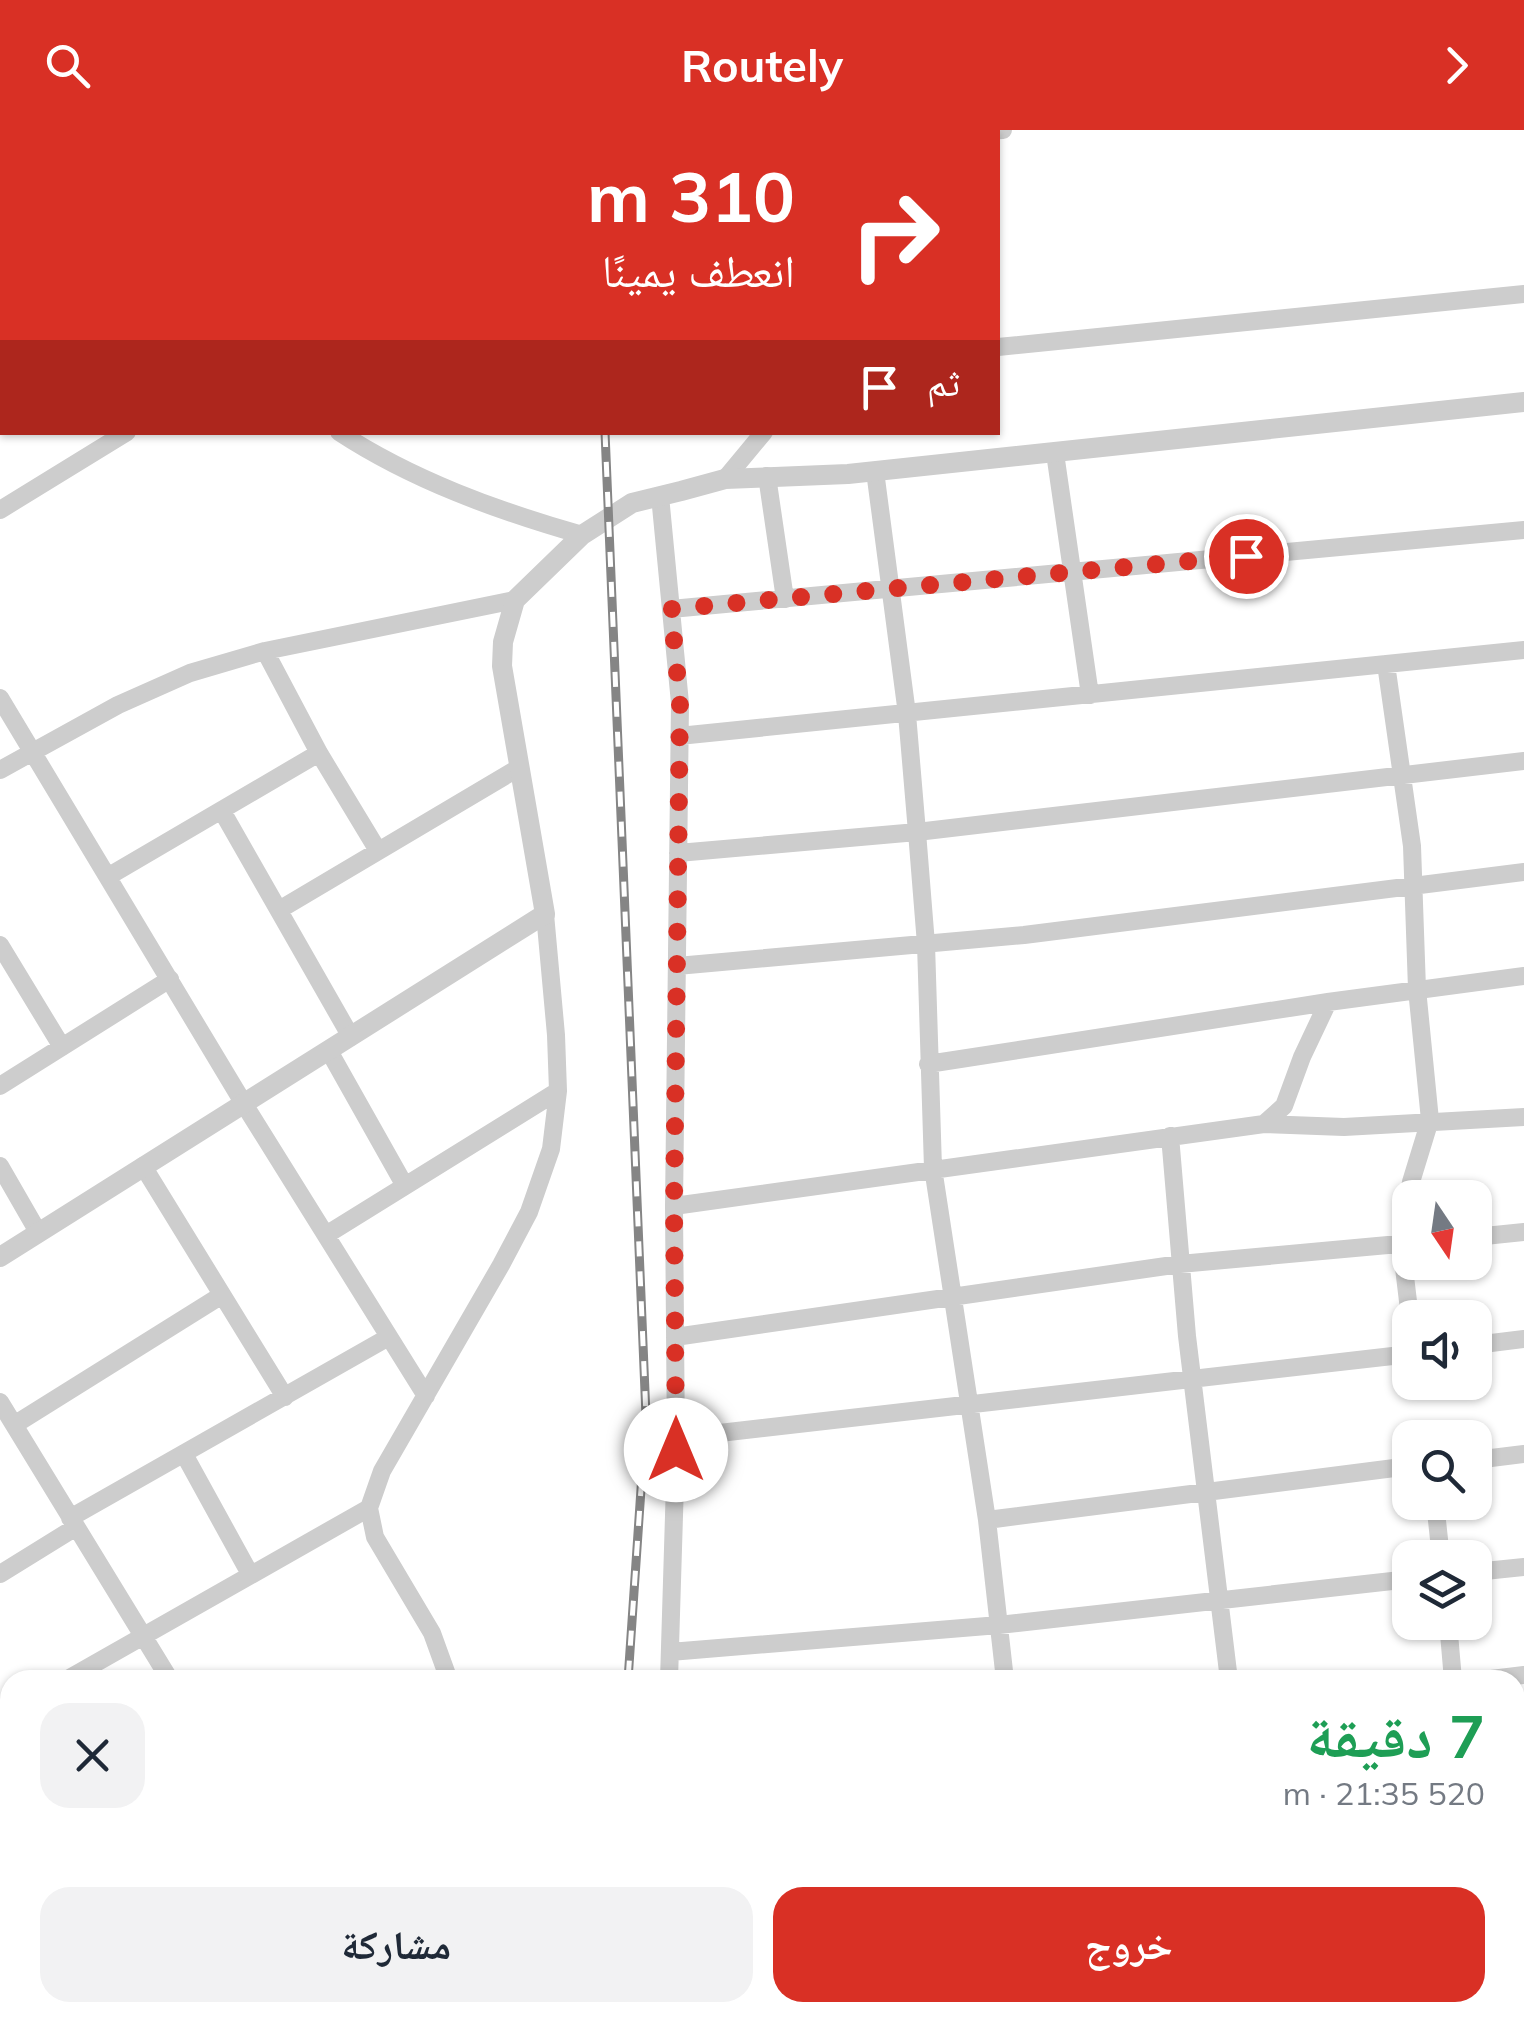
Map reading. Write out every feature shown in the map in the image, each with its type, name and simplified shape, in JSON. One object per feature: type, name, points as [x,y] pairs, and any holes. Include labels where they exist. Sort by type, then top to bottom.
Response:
[{"type":"street","points":[[1000,347],[1524,294]]},
{"type":"street","points":[[445,1670],[432,1633],[375,1537],[369,1508],[382,1471],[528,1212],[550,1149],[558,1090],[544,914],[502,666],[515,600],[582,535],[632,503],[725,480],[875,471],[1524,402]]},
{"type":"street","points":[[0,510],[121,435]]},
{"type":"street","points":[[343,435],[368,452],[476,500],[582,535]]},
{"type":"street","points":[[725,480],[762,435]]},
{"type":"street","points":[[1056,453],[1090,695]]},
{"type":"street","points":[[875,471],[908,714],[926,944],[933,1168],[987,1520],[1003,1670]]},
{"type":"street","points":[[767,476],[785,599]]},
{"type":"street","points":[[660,496],[680,703],[674,1206],[676,1438],[670,1670]]},
{"type":"street","points":[[671,609],[1524,530]]},
{"type":"street","points":[[0,770],[118,705],[190,673],[265,650],[515,600]]},
{"type":"street","points":[[265,650],[319,753],[378,849]]},
{"type":"street","points":[[679,736],[1524,650]]},
{"type":"street","points":[[1386,664],[1414,888],[1430,1120],[1412,1180]]},
{"type":"street","points":[[0,698],[244,1104],[426,1396]]},
{"type":"street","points":[[109,876],[319,753]]},
{"type":"street","points":[[678,853],[917,832],[1524,761]]},
{"type":"street","points":[[279,910],[520,767]]},
{"type":"street","points":[[222,810],[351,1037]]},
{"type":"street","points":[[677,966],[1024,935],[1524,872]]},
{"type":"street","points":[[0,1257],[544,914]]},
{"type":"street","points":[[0,945],[62,1046]]},
{"type":"street","points":[[928,1064],[1524,976]]},
{"type":"street","points":[[0,1086],[170,979]]},
{"type":"street","points":[[1264,1124],[1284,1106],[1328,1002]]},
{"type":"street","points":[[329,1051],[405,1186]]},
{"type":"street","points":[[326,1235],[558,1090]]},
{"type":"street","points":[[674,1206],[1170,1136],[1198,1136],[1224,1128],[1264,1124],[1344,1127],[1524,1117]]},
{"type":"street","points":[[1170,1136],[1180,1264],[1229,1670]]},
{"type":"street","points":[[0,1166],[38,1232]]},
{"type":"street","points":[[143,1166],[285,1398]]},
{"type":"street","points":[[1492,1235],[1524,1232]]},
{"type":"street","points":[[675,1337],[1180,1264],[1392,1244]]},
{"type":"street","points":[[14,1426],[222,1295]]},
{"type":"street","points":[[0,1574],[184,1454],[387,1338]]},
{"type":"street","points":[[1492,1343],[1524,1339]]},
{"type":"street","points":[[676,1438],[1392,1356]]},
{"type":"street","points":[[0,1402],[164,1670]]},
{"type":"street","points":[[184,1454],[250,1574]]},
{"type":"street","points":[[1492,1458],[1524,1454]]},
{"type":"street","points":[[987,1520],[1392,1468]]},
{"type":"street","points":[[98,1670],[144,1634],[369,1508]]},
{"type":"street","points":[[1492,1570],[1524,1567]]},
{"type":"street","points":[[670,1652],[999,1624],[1392,1582]]},
{"type":"street","points":[[1450,1640],[1452,1670]]},
{"type":"railway","points":[[605,435],[646,1416],[629,1670]]},
{"type":"route","points":[[676,1450],[674,1206],[680,703],[671,609],[1246,556]]}]
